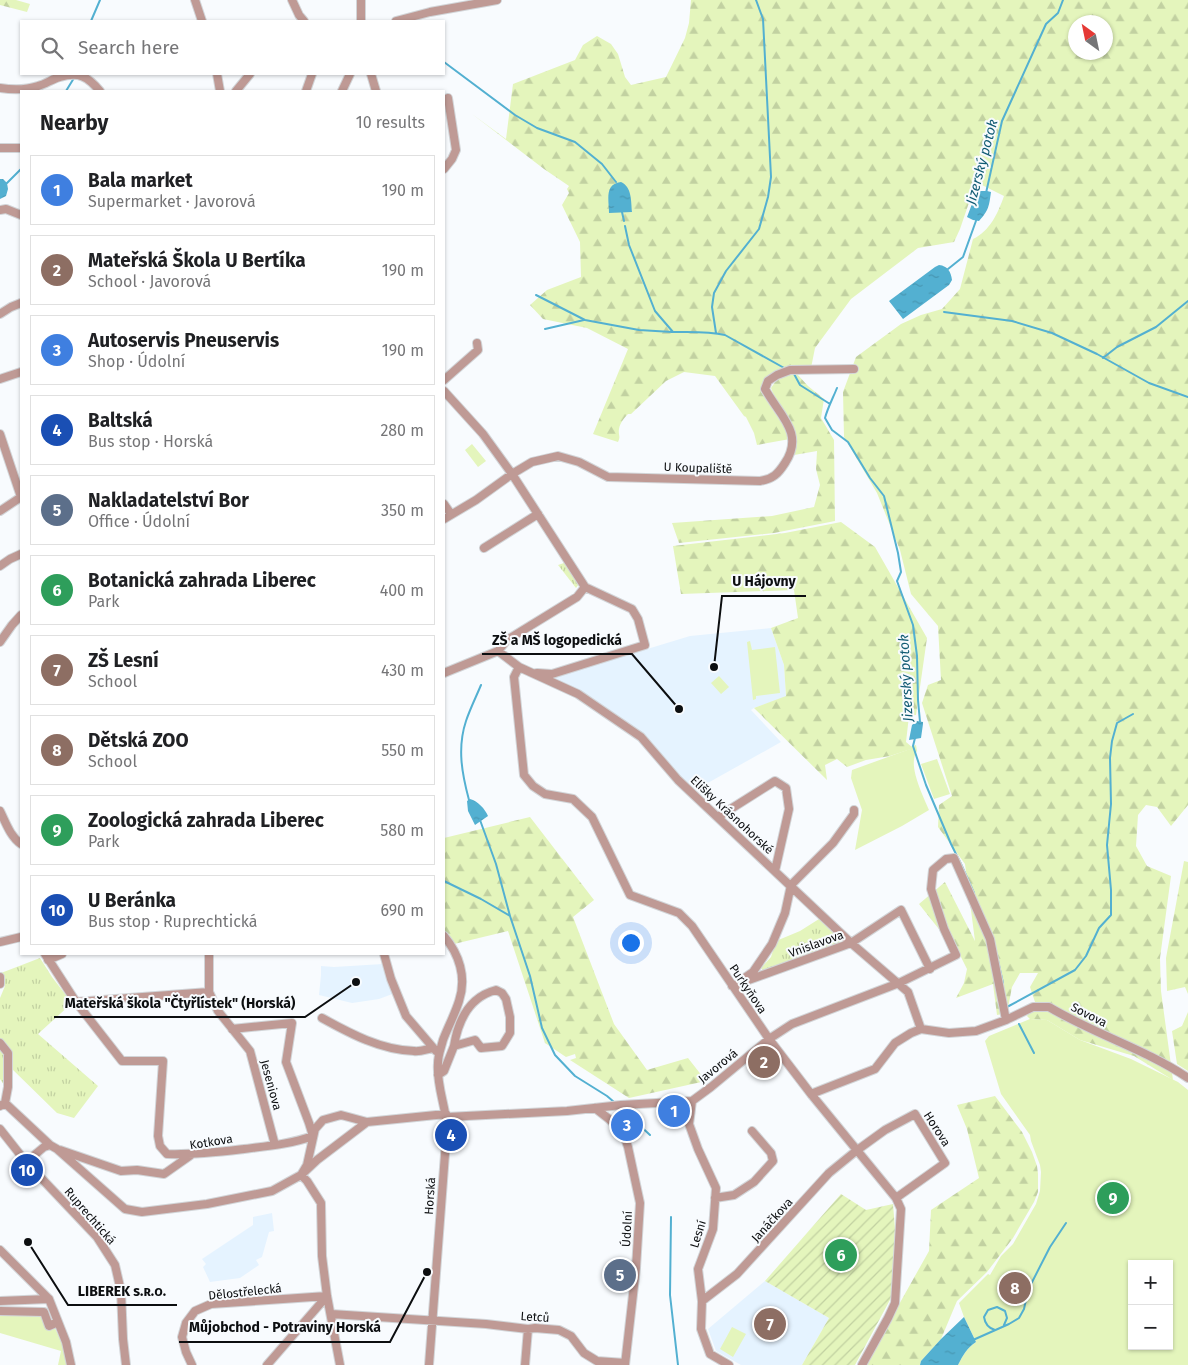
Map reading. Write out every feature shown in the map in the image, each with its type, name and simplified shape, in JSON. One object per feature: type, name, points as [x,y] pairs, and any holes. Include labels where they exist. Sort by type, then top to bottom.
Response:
[{"type":"street","points":[[195,0],[202,20]]},
{"type":"street","points":[[292,0],[299,19]]},
{"type":"street","points":[[361,20],[362,0]]},
{"type":"street","points":[[400,20],[430,12],[497,0]]},
{"type":"street","points":[[0,88],[11,90],[31,88],[61,76],[78,75],[89,79],[99,90]]},
{"type":"street","points":[[217,75],[220,90]]},
{"type":"street","points":[[237,90],[249,75]]},
{"type":"street","points":[[306,90],[312,75]]},
{"type":"street","points":[[342,90],[350,75]]},
{"type":"street","points":[[371,75],[376,90]]},
{"type":"street","points":[[445,168],[452,160],[456,150],[448,98]]},
{"type":"street","points":[[0,148],[20,148]]},
{"type":"street","points":[[0,210],[6,209],[20,215]]},
{"type":"street","points":[[0,314],[20,304]]},
{"type":"street","points":[[445,379],[478,350],[477,343]]},
{"type":"street","name":"U Koupaliště","points":[[445,518],[532,462],[558,456],[579,462],[608,477],[769,480],[776,476],[786,461],[793,438],[791,429],[765,389],[768,381],[788,371],[853,368]]},
{"type":"street","points":[[0,379],[20,372]]},
{"type":"street","points":[[445,392],[483,434],[512,474],[585,587],[632,609],[638,619],[645,645],[552,674],[531,673]]},
{"type":"street","points":[[0,434],[20,494]]},
{"type":"street","points":[[0,511],[20,498]]},
{"type":"street","points":[[445,505],[451,514]]},
{"type":"street","points":[[484,548],[538,514]]},
{"type":"street","points":[[0,566],[20,555]]},
{"type":"street","points":[[445,673],[498,651],[507,640],[577,597],[585,587]]},
{"type":"street","points":[[0,642],[20,616]]},
{"type":"street","name":"Elišky Krásnohorské","points":[[498,651],[518,667],[578,694],[640,737],[678,780],[852,943],[908,992],[921,1029]]},
{"type":"street","name":"Purkyňova","points":[[518,667],[514,677],[524,775],[533,786],[545,794],[573,800],[592,817],[630,895],[679,913],[692,926],[769,1039],[810,1094],[896,1198]]},
{"type":"street","points":[[718,817],[775,781],[786,788],[789,809],[776,871]]},
{"type":"street","points":[[732,986],[753,972],[772,944],[785,913],[791,885],[833,843],[854,814],[854,810]]},
{"type":"street","points":[[0,811],[10,832],[20,843]]},
{"type":"street","name":"Javorová","points":[[692,1101],[711,1088],[769,1039],[792,1024],[899,983],[956,955],[944,929],[932,889],[932,870],[946,860],[954,858],[990,939],[1006,1020]]},
{"type":"street","name":"Vnislavova","points":[[732,986],[852,943],[901,910],[930,968]]},
{"type":"street","points":[[0,942],[20,937]]},
{"type":"street","name":"Horská","points":[[428,1365],[447,1128],[438,1075],[439,1054],[460,999],[462,984],[462,971],[459,960],[452,945],[445,937]]},
{"type":"street","name":"Jeseniova","points":[[209,955],[209,992],[218,1011],[250,1051],[275,1145]]},
{"type":"street","points":[[384,955],[391,979],[406,1016],[439,1054]]},
{"type":"street","points":[[46,957],[76,1002],[122,1061],[163,1060],[158,1136],[160,1146],[167,1154],[191,1155]]},
{"type":"street","points":[[0,977],[0,984]]},
{"type":"street","points":[[438,1075],[444,1071],[454,1046],[456,1032],[471,1004],[491,991],[496,990],[502,993],[506,999],[510,1017],[510,1032],[502,1046],[481,1048],[475,1040],[454,1046]]},
{"type":"street","points":[[76,1002],[209,992]]},
{"type":"street","name":"Sovova","points":[[921,1029],[949,1033],[976,1031],[1034,1007],[1049,1007],[1172,1068],[1188,1078]]},
{"type":"street","points":[[322,1018],[354,1036],[387,1047],[415,1052],[433,1048]]},
{"type":"street","points":[[232,1028],[292,1023],[286,1062],[313,1136]]},
{"type":"street","points":[[810,1094],[875,1069],[895,1043],[910,1033],[921,1029]]},
{"type":"street","points":[[0,1043],[8,1052],[8,1087],[3,1105],[125,1209],[142,1212],[207,1204],[272,1192],[301,1175],[317,1160],[368,1122]]},
{"type":"street","points":[[301,1175],[307,1165],[315,1129],[323,1120],[341,1115],[368,1122],[446,1115],[514,1114],[692,1101]]},
{"type":"street","name":"Lesní","points":[[692,1101],[689,1124],[716,1188],[713,1229],[698,1269],[702,1301],[701,1328],[710,1354],[729,1365]]},
{"type":"street","name":"Údolní","points":[[595,1108],[610,1118],[623,1132],[640,1203],[636,1268],[625,1364]]},
{"type":"street","name":"Horova","points":[[856,1151],[885,1130],[915,1114],[945,1163],[896,1198]]},
{"type":"street","name":"Ruprechtická","points":[[0,1129],[26,1162],[96,1238],[115,1265],[121,1291],[126,1365]]},
{"type":"street","points":[[715,1198],[734,1195],[754,1182],[773,1161],[771,1152],[752,1131]]},
{"type":"street","name":"Kotkova","points":[[53,1147],[121,1171],[137,1170],[164,1174],[191,1155],[275,1145],[300,1141],[313,1136]]},
{"type":"street","points":[[26,1162],[44,1147],[53,1147]]},
{"type":"street","name":"Janáčkova","points":[[702,1301],[737,1274],[829,1173],[856,1151]]},
{"type":"street","points":[[301,1175],[307,1181],[320,1203],[326,1296],[340,1365]]},
{"type":"street","points":[[862,1365],[895,1303],[900,1209],[896,1198]]},
{"type":"street","points":[[0,1250],[49,1299],[66,1342],[71,1365]]},
{"type":"street","points":[[267,1365],[326,1296]]},
{"type":"street","name":"Dělostřelecká","points":[[192,1365],[182,1337],[186,1323],[195,1311],[212,1304],[326,1296]]},
{"type":"street","points":[[0,1301],[49,1299]]},
{"type":"street","points":[[0,1311],[44,1312],[49,1326],[58,1322]]},
{"type":"street","name":"Letců","points":[[331,1314],[559,1330],[571,1336],[584,1353],[597,1360],[625,1364]]},
{"type":"street","points":[[525,1365],[528,1329]]},
{"type":"shaded area","points":[[771,628],[784,665],[786,697],[751,710],[781,742],[697,789],[688,786],[661,755],[556,681],[555,677],[690,636]]},
{"type":"shaded area","points":[[383,964],[395,993],[379,999],[352,1003],[319,995],[321,966]]},
{"type":"shaded area","points":[[272,1213],[274,1231],[269,1232],[262,1257],[256,1260],[259,1265],[240,1278],[210,1282],[203,1267],[206,1264],[202,1259],[253,1225],[253,1217]]},
{"type":"shaded area","points":[[765,1281],[829,1318],[802,1365],[741,1365],[716,1351],[708,1329]]},
{"type":"green space","points":[[0,0],[16,0],[30,4],[27,12],[0,5]]},
{"type":"green space","points":[[691,0],[1188,0],[1188,805],[1171,826],[1157,807],[1146,805],[1138,815],[1136,846],[1147,866],[1171,876],[1160,958],[1161,991],[1173,1080],[1134,1056],[1080,1040],[1047,1020],[1030,1019],[1027,1016],[1035,1002],[1030,987],[1038,973],[1020,973],[1012,987],[1007,1013],[997,1015],[993,984],[956,998],[964,983],[967,969],[961,957],[919,904],[945,882],[975,941],[965,864],[938,827],[939,805],[952,796],[922,703],[928,685],[941,680],[938,626],[911,594],[900,550],[877,493],[844,437],[843,392],[856,357],[901,324],[921,315],[942,309],[960,289],[973,239],[989,226],[1004,196],[976,182],[954,242],[918,248],[851,299],[815,348],[811,368],[790,366],[776,372],[763,382],[761,392],[785,428],[790,439],[757,445],[754,433],[746,417],[715,376],[684,372],[666,381],[631,414],[628,414],[622,421],[618,442],[593,434],[628,349],[587,328],[543,319],[530,305],[547,290],[581,277],[580,242],[562,205],[569,193],[567,189],[569,186],[472,114],[506,139],[513,84],[575,60],[583,45],[597,36],[611,44],[618,54],[625,77],[631,85],[666,77],[685,38],[689,23]]},
{"type":"green space","points":[[797,374],[824,399],[821,418],[834,440],[835,521],[774,533],[679,543],[672,523],[772,516],[814,507],[820,485],[816,469],[817,451],[794,455],[795,435],[771,388],[782,377]]},
{"type":"green space","points":[[472,444],[486,461],[478,467],[465,450]]},
{"type":"green space","points":[[841,522],[875,547],[927,638],[916,715],[909,716],[906,742],[912,747],[911,749],[890,756],[866,760],[847,767],[837,759],[825,765],[827,780],[754,708],[786,696],[784,665],[771,628],[798,618],[794,590],[681,594],[673,546],[785,533]]},
{"type":"green space","points":[[564,563],[579,584],[576,588],[558,565]]},
{"type":"green space","points":[[750,641],[752,650],[775,647],[780,693],[756,696],[756,699],[753,700],[747,642]]},
{"type":"green space","points":[[719,676],[729,687],[721,694],[711,683]]},
{"type":"green space","points":[[916,745],[917,751],[914,757],[915,772],[929,810],[855,850],[862,810],[851,778],[852,770],[910,749],[910,747]]},
{"type":"green space","points":[[937,759],[950,794],[934,799],[921,764]]},
{"type":"green space","points":[[530,817],[594,900],[573,917],[614,1024],[647,1070],[688,1058],[706,1081],[629,1098],[570,1060],[576,1058],[575,1054],[566,1057],[545,1043],[508,931],[454,944],[445,934],[445,838]]},
{"type":"green space","points":[[1184,861],[1188,862],[1188,994],[1185,987],[1167,991],[1166,958]]},
{"type":"green space","points":[[819,919],[843,942],[764,972],[761,968],[771,957],[776,941],[800,931]]},
{"type":"green space","points":[[40,958],[72,1003],[38,1034],[98,1086],[74,1118],[57,1113],[11,1068],[9,1052],[0,1038],[0,998],[5,986],[1,973]]},
{"type":"green space","points":[[1188,1012],[1188,1071],[1177,1064],[1172,1031],[1182,1026]]},
{"type":"green space","points":[[1030,1019],[1047,1020],[1080,1040],[1131,1059],[1178,1082],[1188,1090],[1188,1365],[958,1365],[966,1352],[976,1342],[959,1303],[988,1274],[990,1275],[1001,1256],[1013,1244],[1036,1204],[1040,1191],[1040,1165],[1030,1135],[1001,1094],[985,1041],[989,1036]]},
{"type":"green space","points":[[0,1045],[7,1057],[6,1088],[0,1079]]},
{"type":"green space","points":[[995,1096],[1022,1132],[1032,1152],[1038,1174],[1038,1192],[1034,1202],[1013,1238],[987,1272],[957,1301],[941,1339],[921,1361],[920,1365],[865,1365],[929,1251],[931,1210],[979,1178],[967,1129],[957,1105]]},
{"type":"green space","points":[[841,1194],[866,1210],[893,1204],[895,1229],[891,1298],[855,1365],[802,1365],[829,1318],[765,1281]]},
{"type":"green space","points":[[45,1307],[63,1345],[67,1365],[58,1365],[61,1351],[0,1333],[0,1308]]},
{"type":"green space","points":[[732,1327],[746,1334],[733,1357],[720,1349]]},
{"type":"water","points":[[0,179],[7,183],[8,189],[6,196],[0,199]]},
{"type":"water","points":[[621,182],[625,184],[629,191],[632,212],[609,213],[608,198],[610,189],[616,183]]},
{"type":"water","points":[[977,191],[991,192],[988,208],[979,221],[967,217]]},
{"type":"water","points":[[939,265],[947,268],[950,272],[952,280],[949,285],[903,319],[889,301]]},
{"type":"water","points":[[917,721],[923,722],[921,738],[909,740],[912,725]]},
{"type":"water","points":[[470,799],[481,806],[488,816],[475,825],[468,811],[467,801]]},
{"type":"water","points":[[628,1108],[638,1114],[641,1121],[639,1123],[629,1120],[623,1115],[623,1111]]},
{"type":"water","points":[[964,1317],[976,1342],[966,1352],[958,1365],[920,1365],[921,1361],[941,1339]]},
{"type":"waterway","points":[[91,20],[100,0]]},
{"type":"waterway","points":[[716,333],[712,307],[714,293],[726,271],[759,229],[768,197],[771,177],[763,19],[756,0]]},
{"type":"waterway","name":"Jizerský potok","points":[[986,193],[1002,121],[1046,24],[1058,13],[1063,0]]},
{"type":"waterway","points":[[445,63],[515,115],[537,128],[575,142],[602,164],[616,182]]},
{"type":"waterway","points":[[67,90],[74,78]]},
{"type":"waterway","points":[[7,183],[20,170]]},
{"type":"waterway","points":[[622,212],[624,221]]},
{"type":"waterway","name":"Jizerský potok","points":[[948,269],[963,257],[977,218]]},
{"type":"waterway","points":[[625,226],[629,245],[655,311],[673,332],[706,332],[725,335],[786,369]]},
{"type":"waterway","points":[[536,295],[585,320],[639,330],[672,332]]},
{"type":"waterway","points":[[1103,358],[1117,347],[1156,327],[1188,301]]},
{"type":"waterway","points":[[944,312],[1012,321],[1052,333],[1097,354],[1149,383],[1188,397]]},
{"type":"waterway","points":[[545,329],[584,320]]},
{"type":"waterway","points":[[793,372],[800,385],[830,404]]},
{"type":"waterway","name":"Jizerský potok","points":[[837,388],[825,418],[832,430],[848,442],[870,478],[884,496],[901,572],[897,581],[913,625],[917,656],[920,722]]},
{"type":"waterway","points":[[469,800],[464,780],[461,751],[463,731],[481,685]]},
{"type":"waterway","points":[[1006,1005],[1007,1007],[1075,970],[1086,956],[1099,928],[1111,915],[1107,845],[1111,804],[1110,758],[1117,723],[1133,714]]},
{"type":"waterway","name":"Jizerský potok","points":[[915,738],[913,746],[926,785],[974,893]]},
{"type":"waterway","points":[[480,820],[496,864],[510,916],[530,976],[542,1028],[555,1055],[575,1076],[614,1102]]},
{"type":"waterway","points":[[445,881],[510,916]]},
{"type":"waterway","name":"Jizerský potok","points":[[998,961],[1003,983]]},
{"type":"waterway","name":"Jizerský potok","points":[[1019,1024],[1034,1053]]},
{"type":"waterway","points":[[636,1122],[650,1135]]},
{"type":"waterway","points":[[671,1217],[670,1295],[678,1365]]},
{"type":"waterway","name":"Jizerský potok","points":[[973,1340],[1019,1318],[1024,1309],[1028,1290],[1050,1247],[1066,1223]]},
{"type":"waterway","points":[[995,1330],[985,1322],[984,1317],[988,1310],[997,1307],[1005,1311],[1007,1318],[1004,1325]]},
{"type":"place","name":"U Hájovny","points":[[714,667]]},
{"type":"place","name":"ZŠ a MŠ logopedická","points":[[679,709]]},
{"type":"place","name":"Mateřská škola \"Čtyřlístek\" (Horská)","points":[[356,982]]},
{"type":"place","name":"Mateřská Škola U Bertíka","points":[[764,1062]]},
{"type":"place","name":"Bala market","points":[[674,1111]]},
{"type":"place","name":"Autoservis Pneuservis","points":[[627,1125]]},
{"type":"place","name":"Baltská","points":[[451,1135]]},
{"type":"place","name":"U Beránka","points":[[27,1170]]},
{"type":"place","name":"Zoologická zahrada Liberec","points":[[1113,1198]]},
{"type":"place","name":"LIBEREK s.ʀ.ᴏ.","points":[[28,1242]]},
{"type":"place","name":"Botanická zahrada Liberec","points":[[841,1255]]},
{"type":"place","name":"Můjobchod - Potraviny Horská","points":[[427,1272]]},
{"type":"place","name":"Nakladatelství Bor","points":[[620,1275]]},
{"type":"place","name":"Dětská ZOO","points":[[1015,1288]]},
{"type":"place","name":"ZŠ Lesní","points":[[770,1324]]}]
